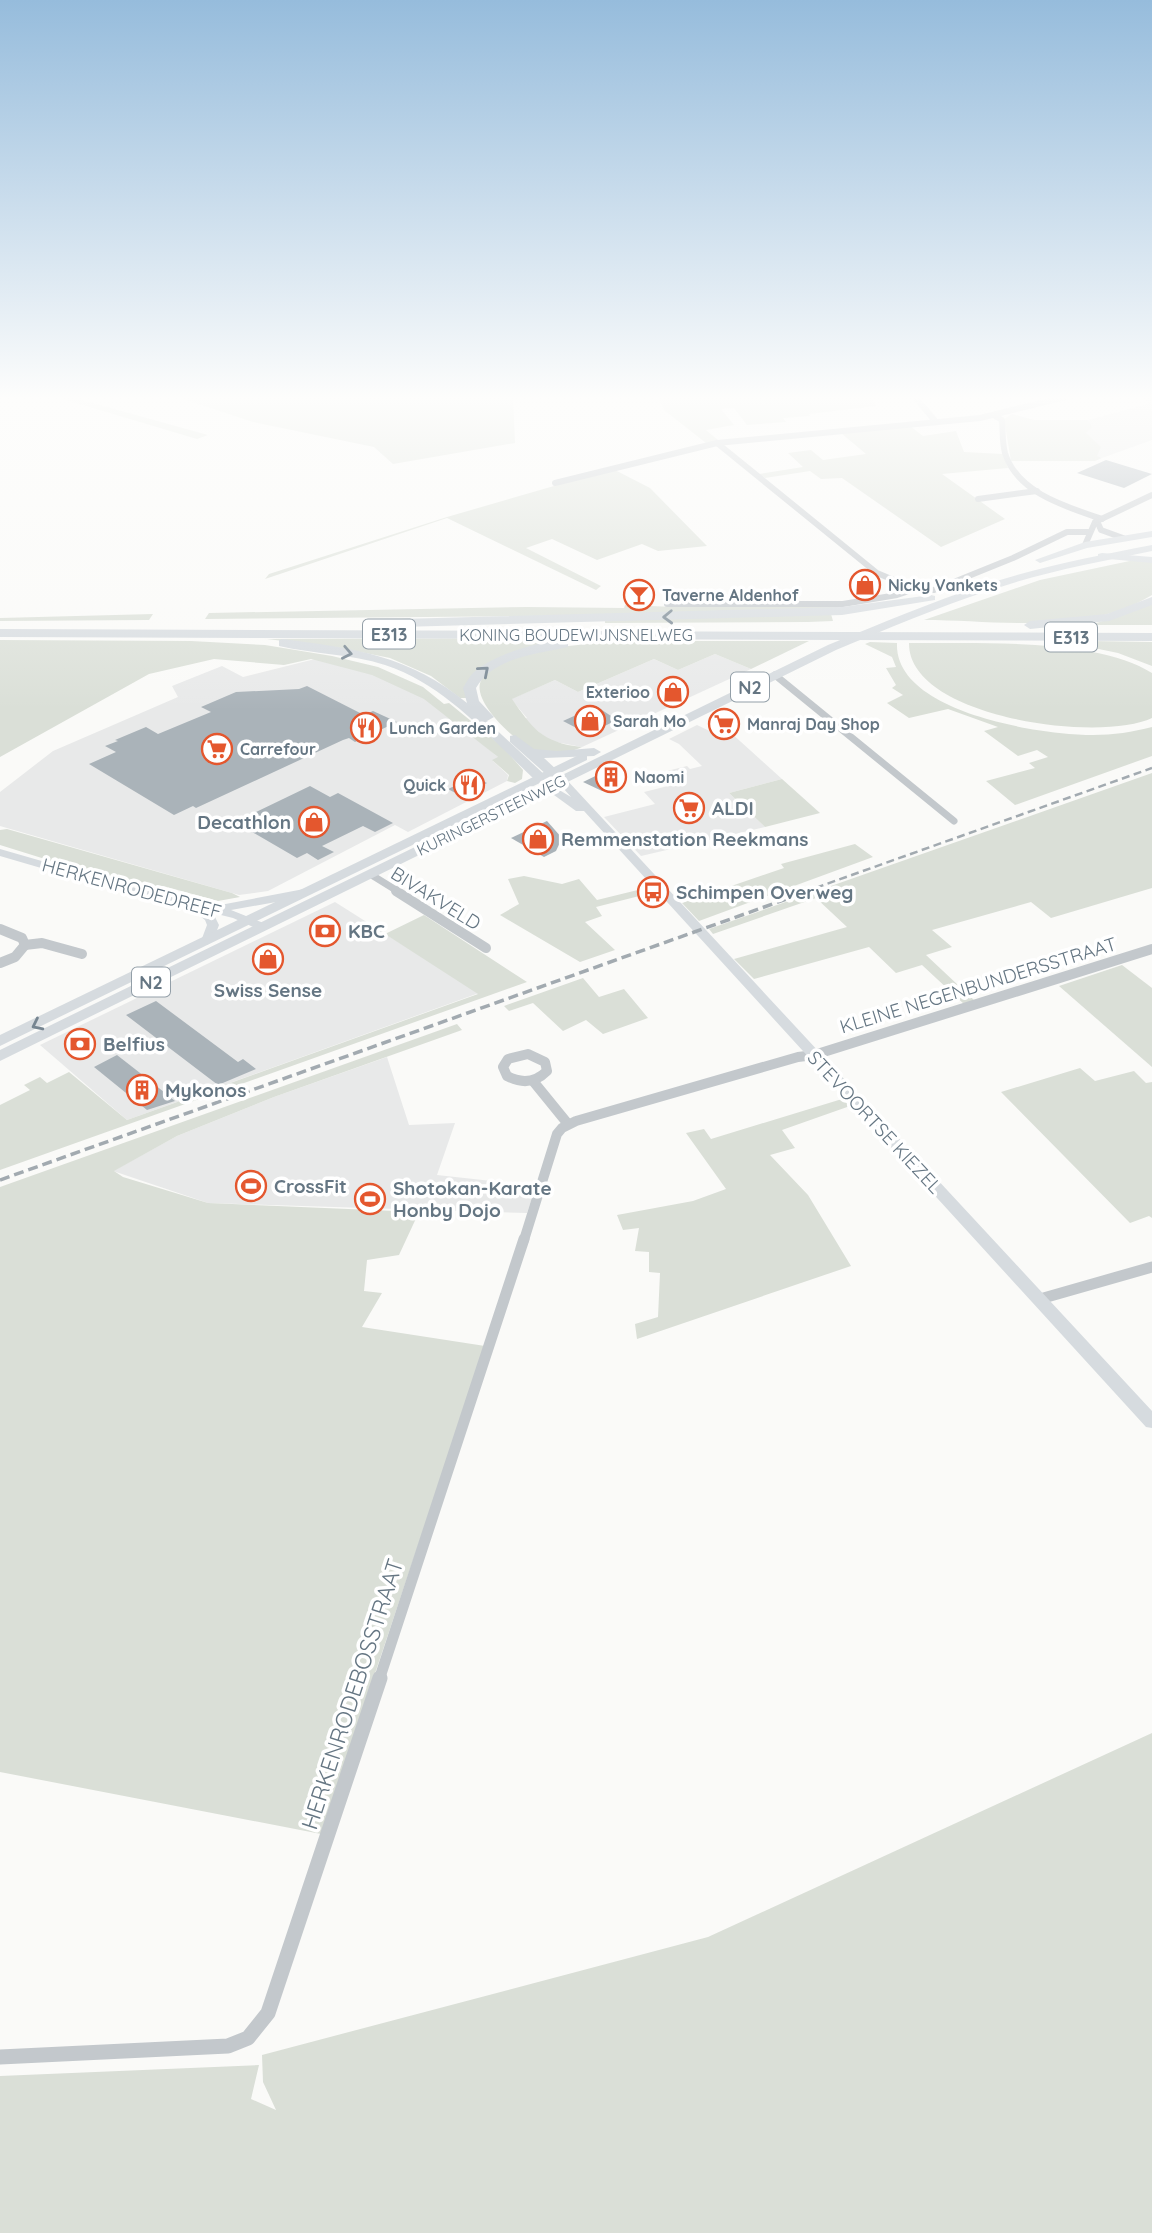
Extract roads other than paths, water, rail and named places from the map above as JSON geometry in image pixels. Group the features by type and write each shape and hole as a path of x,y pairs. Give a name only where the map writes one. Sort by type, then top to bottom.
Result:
{"highway":[{"path":"1102,556 1151,552"},
{"path":"322,627 336,624 842,611 931,598"},
{"path":"1010,629 1109,617 1152,601"},
{"name":"KONING BOUDEWIJNSNELWEG","path":"0,626 1152,629"},
{"name":"KONING BOUDEWIJNSNELWEG","path":"0,633 1152,637"},
{"path":"147,633 299,645 358,655 406,669 444,692 551,779"},
{"path":"551,779 533,753 481,712 471,694 472,685 489,665 523,651 559,644 618,640 630,635"},
{"path":"533,753 557,755 594,752"}],"main road":[{"name":"KURINGERSTEENWEG","path":"0,1056 256,924 370,874 551,779 594,752 894,611 1085,545 1152,534"},
{"path":"1123,538 1151,552"},
{"name":"KURINGERSTEENWEG","path":"0,1041 207,941 256,924 304,893 904,615 1042,570 1102,556"},
{"name":"STEVOORTSE KIEZEL","path":"551,779 598,822 1152,1422"},
{"name":"HERKENRODEDREEF","path":"0,852 256,924"},
{"path":"213,910 304,893"},
{"path":"192,905 212,922 213,928 207,941"}],"street":[{"path":"789,501 877,573 915,589"},
{"path":"1056,501 1100,520"},
{"path":"1085,545 1091,525 1139,501"},
{"path":"1100,520 1101,530 1123,538"},
{"path":"667,604 843,604 887,597 915,589 934,590 1067,532 1088,533"},
{"path":"775,675 954,821"},
{"name":"BIVAKVELD","path":"370,874 486,948"},
{"path":"0,929 22,938 25,945"},
{"path":"0,963 15,957 25,945 42,943 82,954"},
{"name":"KLEINE NEGENBUNDERSSTRAAT","path":"814,1055 1152,949"},
{"path":"533,1081 568,1124 798,1057 814,1055"},
{"name":"HERKENRODEBOSSTRAAT","path":"0,2057 228,2046 247,2038 268,2013 488,1354 557,1134 568,1124"},
{"path":"1040,1299 1152,1267"}],"railway":[{"path":"804,892 1152,768"},
{"path":"0,1180 809,891"}],"place":[{"name":"Nicky Vankets","path":"865,585"},
{"name":"Taverne Aldenhof","path":"639,595"},
{"name":"Exterioo","path":"673,692"},
{"name":"Sarah Mo","path":"590,721"},
{"name":"Manraj Day Shop","path":"724,724"},
{"name":"Lunch Garden","path":"366,728"},
{"name":"Carrefour","path":"217,749"},
{"name":"Naomi","path":"611,777"},
{"name":"Quick","path":"469,785"},
{"name":"ALDI","path":"689,808"},
{"name":"Decathlon","path":"314,822"},
{"name":"Remmenstation Reekmans","path":"538,839"},
{"name":"Schimpen Overweg","path":"653,892"},
{"name":"KBC","path":"325,931"},
{"name":"Swiss Sense","path":"268,959"},
{"name":"Belfius","path":"80,1044"},
{"name":"Mykonos","path":"142,1090"},
{"name":"CrossFit","path":"251,1186"},
{"name":"Shotokan-Karate Honby Dojo","path":"370,1199"}]}
